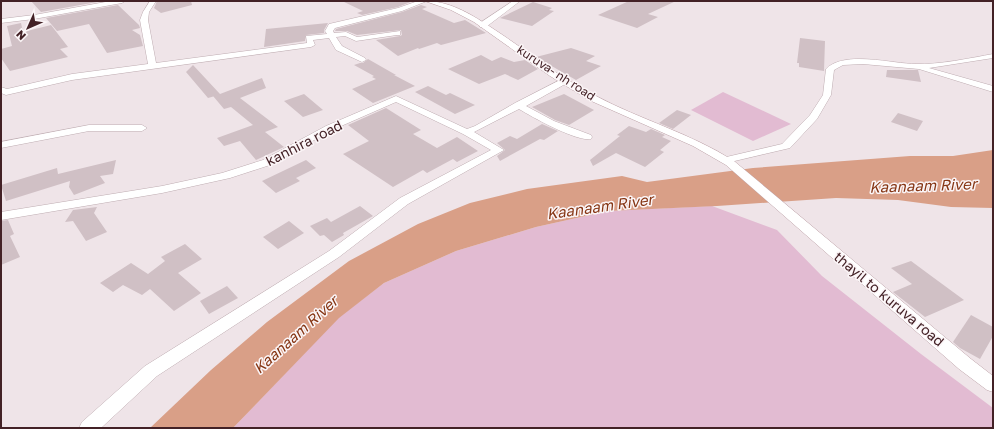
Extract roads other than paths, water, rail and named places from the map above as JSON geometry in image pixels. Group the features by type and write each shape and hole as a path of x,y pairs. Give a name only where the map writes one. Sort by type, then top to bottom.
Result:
{"street":[{"path":"1,21 34,17 122,1"},
{"path":"152,66 144,20 146,12 153,1"},
{"path":"362,60 339,48 329,30 332,26 400,10 424,1"},
{"name":"kuruva- nh road","path":"428,1 456,9 483,25 564,81 592,98 635,118 710,149 728,162 786,212"},
{"path":"483,25 517,1"},
{"path":"3,93 72,77 312,45 309,38 346,34 356,39 397,33"},
{"path":"917,67 974,60 993,56"},
{"path":"728,162 786,146 814,118 827,95 830,69 841,63 863,62 917,67 993,89"},
{"path":"466,132 478,128 564,81"},
{"name":"kanhira road","path":"1,216 54,206 126,197 231,174 278,158 330,128 396,99 466,132 499,150 404,201 334,254 151,371 88,428"},
{"path":"518,105 551,123 587,137"},
{"path":"1,145 89,128 142,128"},
{"name":"thayil to kuruva road","path":"786,212 965,364 993,385"}],"water":[{"name":"Kaanaam River","path":"993,150 993,208 951,207 898,200 836,198 717,206 608,211 536,227 456,251 384,283 339,318 233,428 150,428 211,370 267,322 349,261 418,224 470,203 527,189 622,176 647,182 753,168 910,156 953,156"}]}
